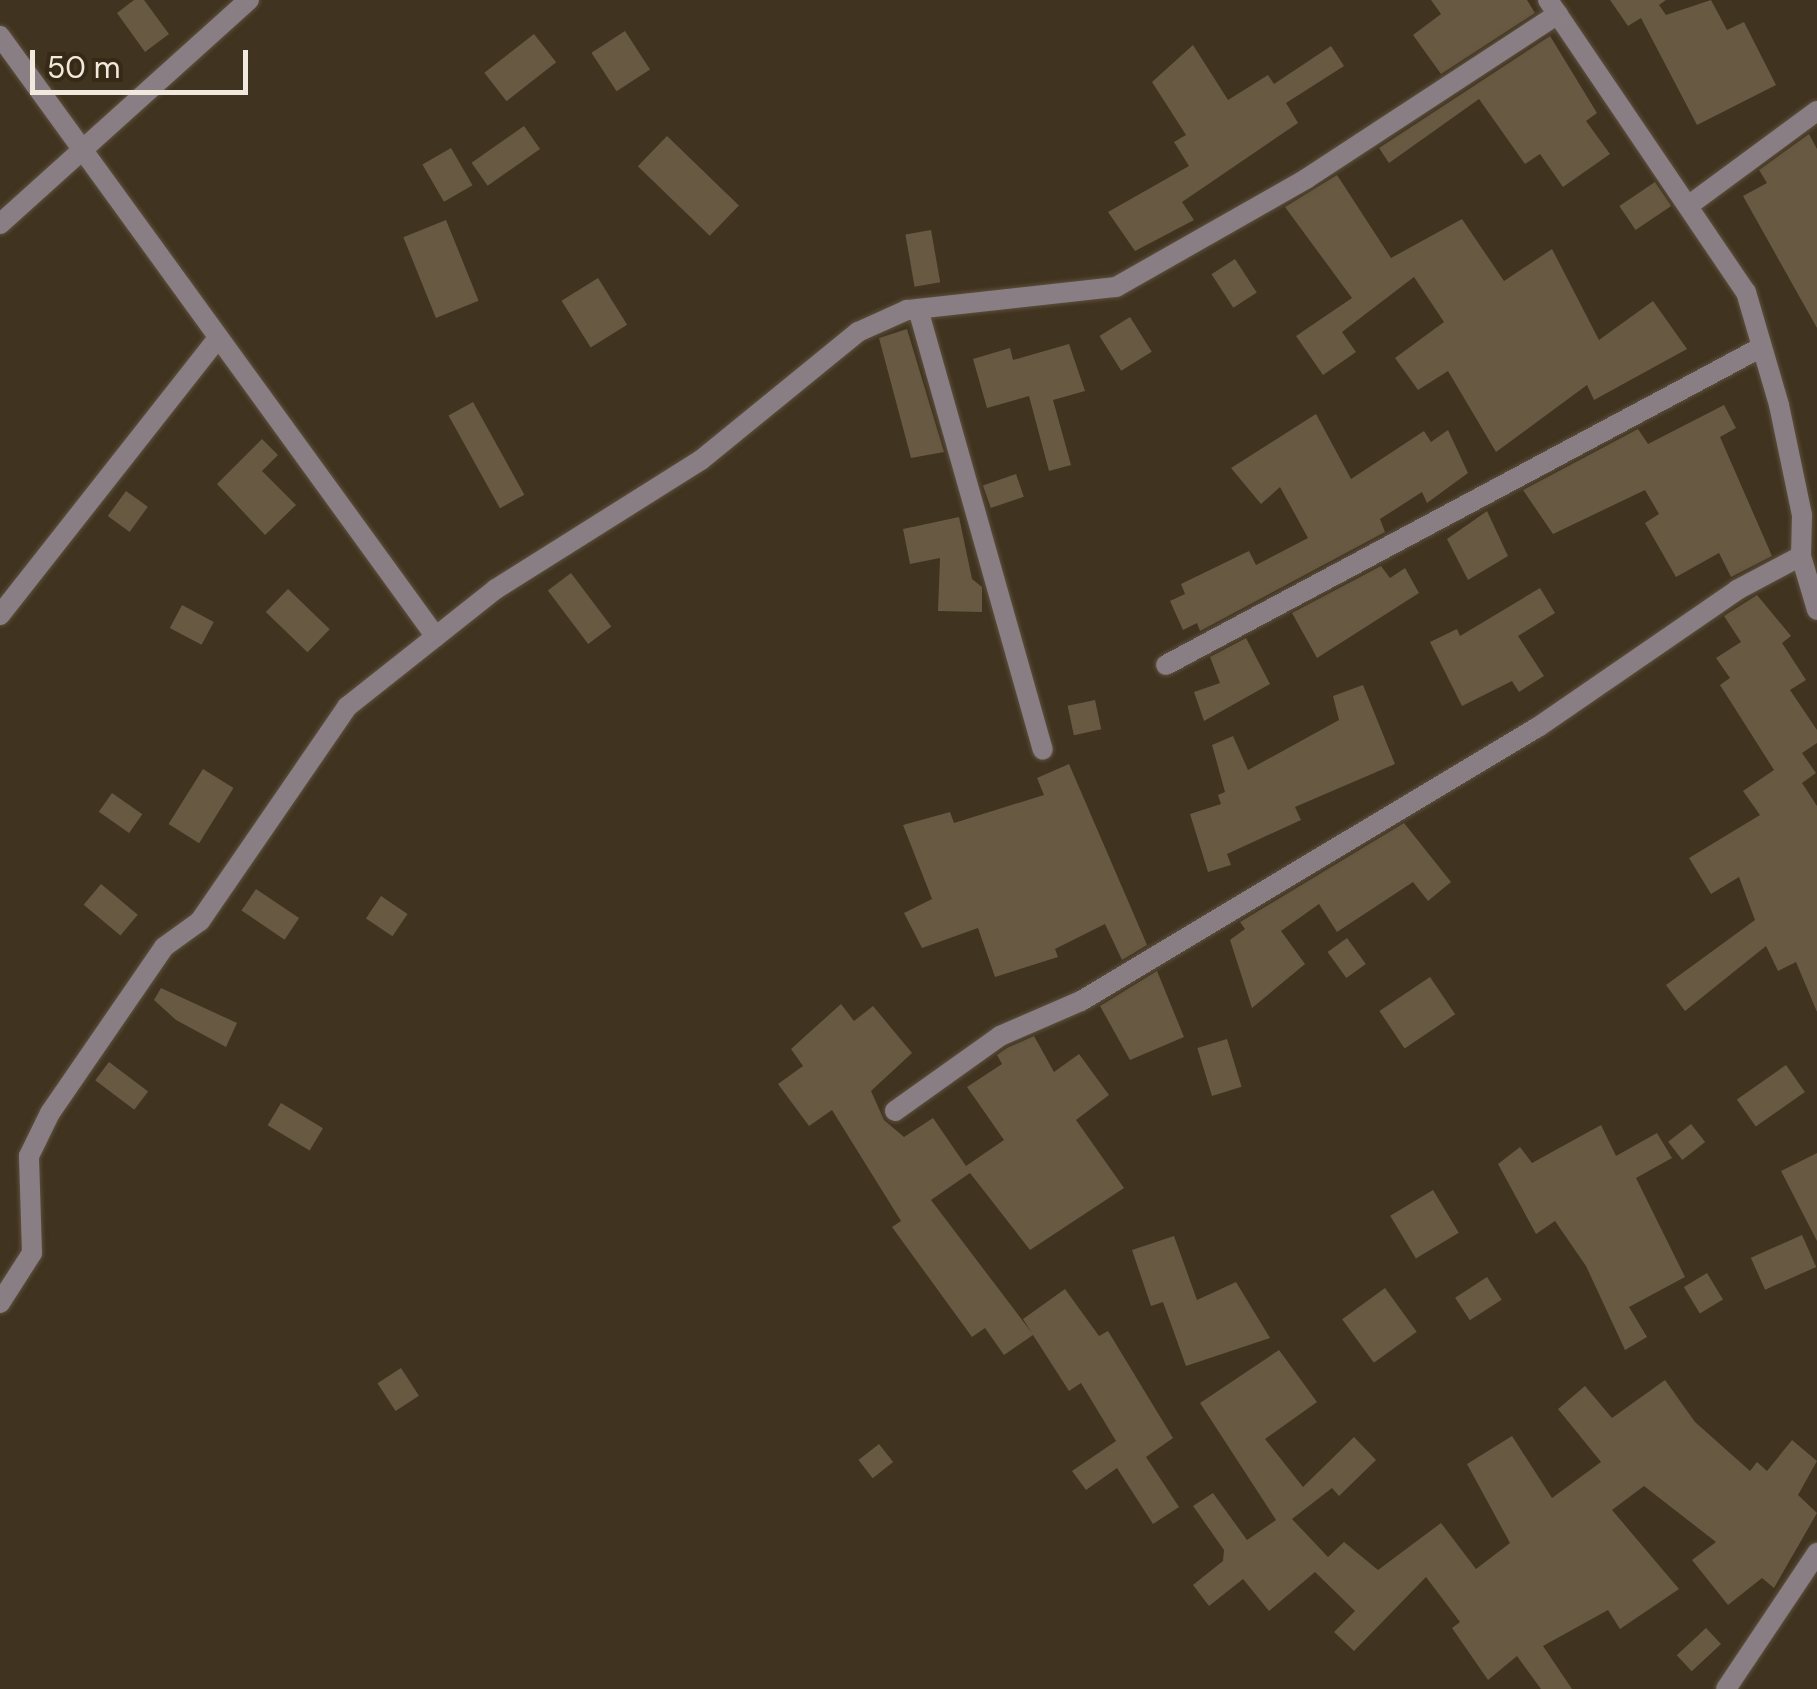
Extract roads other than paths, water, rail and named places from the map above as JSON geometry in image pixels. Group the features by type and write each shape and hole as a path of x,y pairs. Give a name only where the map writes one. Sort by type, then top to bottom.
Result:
{"street":[{"path":"0,224 249,0"},
{"path":"0,1303 32,1252 29,1156 50,1114 164,947 200,921 347,708 496,589 701,460 858,332 918,309 1116,287 1306,179 1553,7 1692,203 1746,292 1810,511 1801,556 1817,610"},
{"path":"0,36 436,637"},
{"path":"1692,203 1817,112"},
{"path":"918,309 1043,750"},
{"path":"0,616 216,338"},
{"path":"1166,665 1760,348"},
{"path":"896,1110 1000,1036 1081,1001 1538,727 1801,556"},
{"path":"1726,1689 1817,1553"}]}
